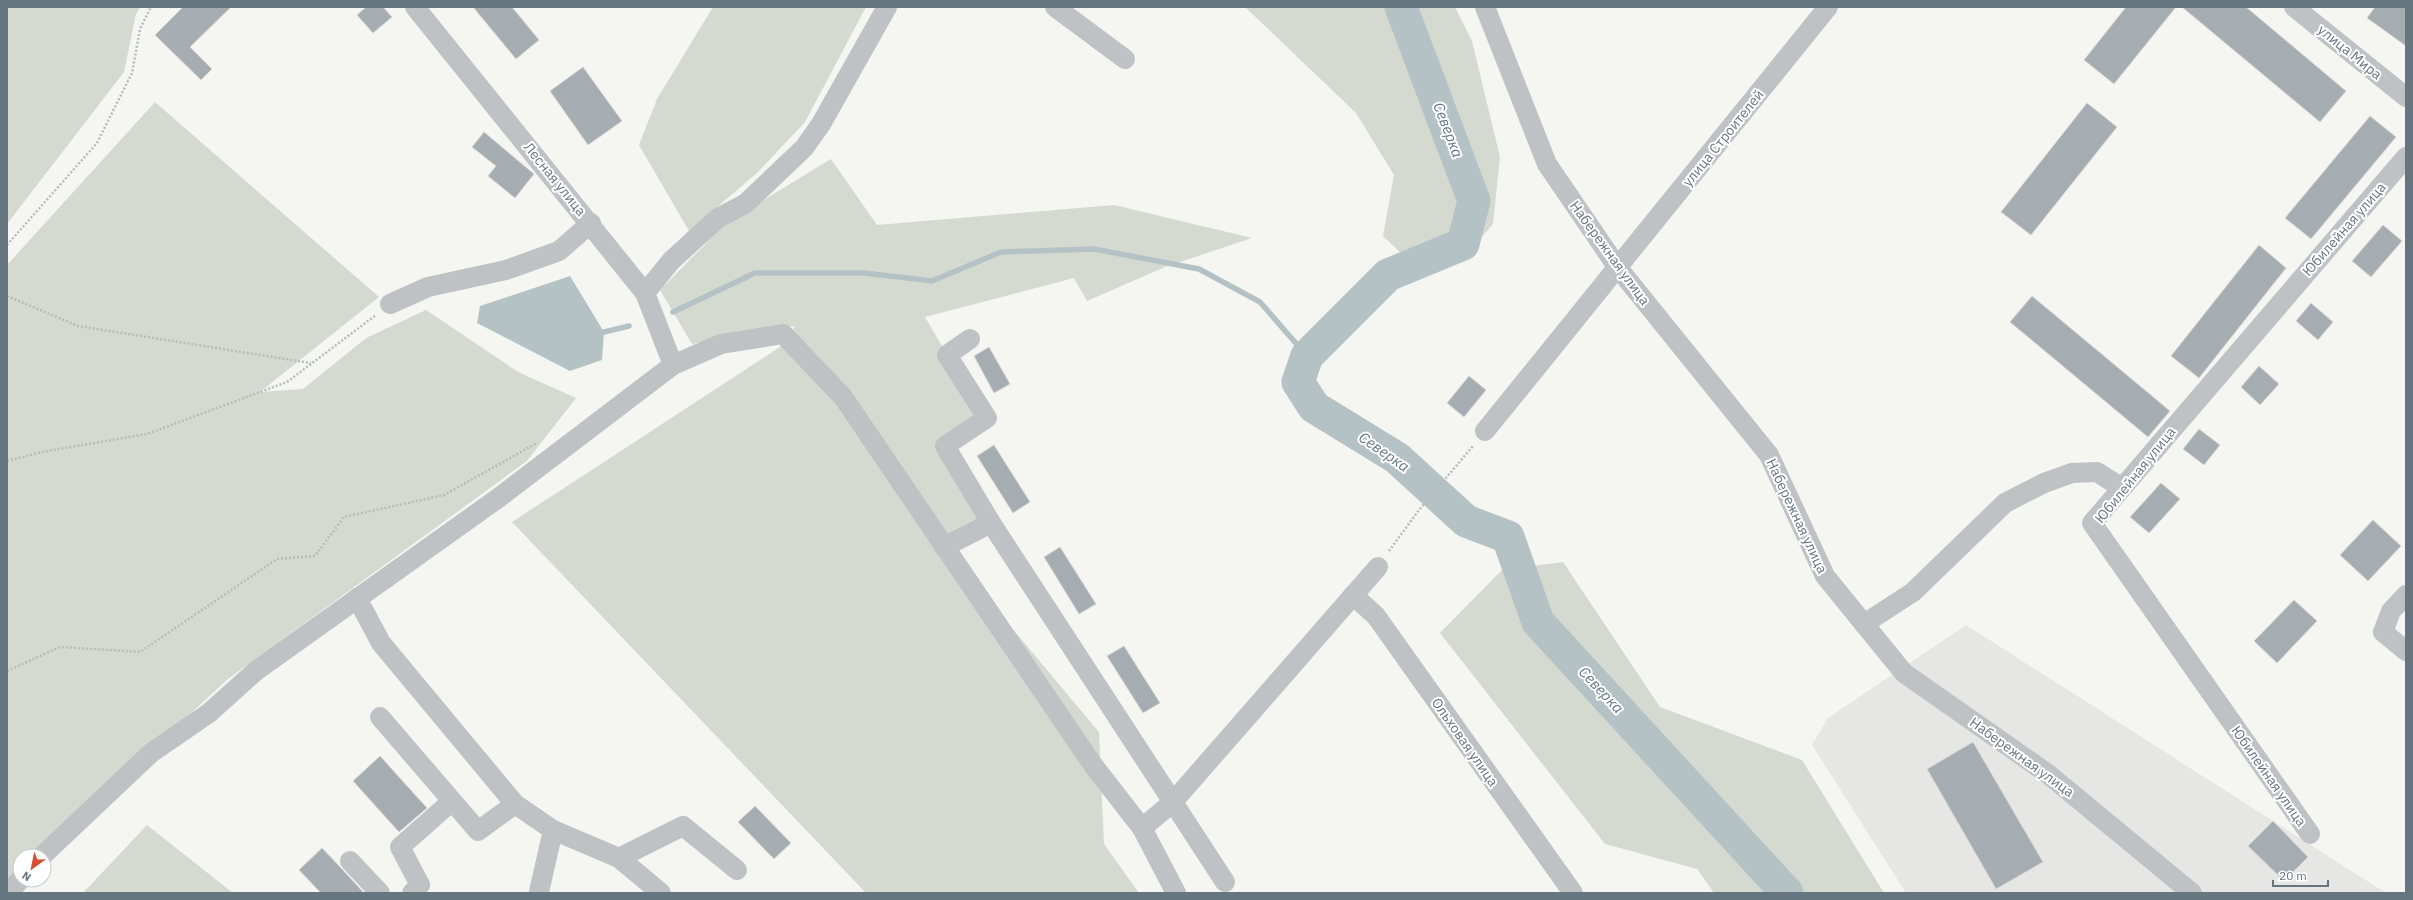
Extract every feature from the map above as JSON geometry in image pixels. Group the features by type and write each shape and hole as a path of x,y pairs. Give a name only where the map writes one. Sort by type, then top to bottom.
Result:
{"street":[{"name":"Лесная улица","path":"415,7 591,223 645,292 672,365"},
{"path":"645,292 671,261 718,218 745,204 804,148 821,124 887,7"},
{"path":"1055,7 1125,59"},
{"name":"Набережная улица","path":"1485,7 1547,164 1618,268 1769,455 1825,576 1904,673 2048,774 2192,893"},
{"name":"улица Строителей","path":"1485,431 1828,7"},
{"name":"улица Мира","path":"2294,7 2406,97"},
{"name":"Юбилейная улица","path":"2310,834 2092,523 2406,157"},
{"path":"390,304 428,287 506,270 559,251 591,223"},
{"path":"50,848 151,753 209,713 257,670 497,499 672,365 720,344 783,334 844,397 1093,766 1142,828 1176,893"},
{"path":"970,339 947,355 987,418 946,446 991,523 1172,803 1225,882"},
{"path":"1864,624 1913,592 2005,503 2044,484 2072,474 2097,472 2122,488"},
{"path":"944,547 991,523"},
{"path":"1142,828 1172,803 1378,567"},
{"name":"Ольховая улица","path":"1353,595 1376,616 1573,893"},
{"path":"2406,595 2391,611 2383,632 2406,651"},
{"path":"357,598 381,643 515,804 553,830 619,858 661,893"},
{"path":"380,717 451,802 478,831 515,804"},
{"path":"412,893 420,885 400,847 451,802"},
{"path":"619,858 683,826 737,870"},
{"path":"539,892 553,830"},
{"path":"350,861 380,893"}],"path":[{"path":"7,245 97,143 132,73 140,29 151,7"},
{"path":"7,296 78,326 312,363"},
{"path":"7,461 42,452 147,434 287,382 390,304"},
{"path":"1378,567 1419,510 1485,431"},
{"path":"7,671 60,648 140,652 277,559 315,556 344,517 444,495 541,440"}],"shaded area":[{"path":"7,7 140,7 136,14 124,72 7,224"},
{"path":"713,7 866,7 805,122 757,173 689,231 639,145 657,99"},
{"path":"1245,7 1455,7 1472,41 1500,157 1493,224 1463,259 1424,275 1383,236 1394,175 1356,113"},
{"path":"155,102 379,297 260,392 303,389 366,338 426,310 518,372 576,398 527,461 228,679 45,848 12,848 12,879 7,884 7,265"},
{"path":"831,159 877,225 1114,205 1252,238 1165,267 1087,301 1074,278 925,317 983,416 940,445 985,519 938,540 1099,732 1104,844 1139,893 866,893 512,522 780,347 795,326 692,344 660,290 726,223"},
{"path":"570,276 604,332 602,360 570,371 477,323 480,306"},
{"path":"1563,562 1660,707 1802,760 1884,893 1714,893 1697,869 1605,844 1440,633 1502,570"},
{"path":"1966,625 2386,893 1906,893 1812,745 1828,718"},
{"path":"147,825 233,893 83,893"}],"building":[{"path":"183,7 231,7 190,47 212,69 201,80 155,35"},
{"path":"366,7 383,7 392,17 373,33 357,15"},
{"path":"473,7 512,7 539,40 516,59"},
{"path":"2126,7 2176,7 2114,84 2084,60"},
{"path":"2182,7 2246,7 2346,91 2320,122"},
{"path":"2375,7 2406,7 2406,46 2367,18"},
{"path":"583,67 622,121 588,145 550,91"},
{"path":"2087,103 2117,127 2031,235 2001,212"},
{"path":"2370,116 2396,137 2311,239 2285,218"},
{"path":"484,132 534,174 515,198 488,176 496,166 472,147"},
{"path":"2383,225 2402,241 2371,277 2352,261"},
{"path":"2259,245 2286,268 2199,378 2171,356"},
{"path":"2032,296 2170,411 2148,437 2010,322"},
{"path":"2311,303 2333,322 2318,340 2296,321"},
{"path":"989,347 1010,384 994,393 974,356"},
{"path":"2259,366 2279,384 2260,405 2241,387"},
{"path":"1469,376 1486,390 1464,417 1447,403"},
{"path":"2199,429 2220,445 2204,465 2183,449"},
{"path":"994,445 1030,502 1013,513 977,456"},
{"path":"2161,483 2180,499 2149,533 2130,517"},
{"path":"2373,520 2401,546 2368,581 2340,555"},
{"path":"1060,547 1096,604 1079,614 1044,557"},
{"path":"2294,600 2317,621 2277,663 2254,641"},
{"path":"1124,646 1160,703 1143,713 1107,656"},
{"path":"1973,742 2043,862 1996,889 1927,769"},
{"path":"380,756 427,808 399,832 353,781"},
{"path":"755,806 791,843 774,859 738,822"},
{"path":"2273,821 2308,857 2284,881 2248,846"},
{"path":"322,848 364,893 321,893 299,870"}],"waterway":[{"name":"Северка","path":"1401,7 1474,201 1463,244 1388,275 1307,356 1298,382 1314,407 1397,458 1466,521 1508,537 1538,622 1787,893"},
{"path":"673,312 755,273 864,273 932,281 1001,252 1094,249 1199,269 1260,302 1307,356"},
{"path":"604,332 629,326"}]}
